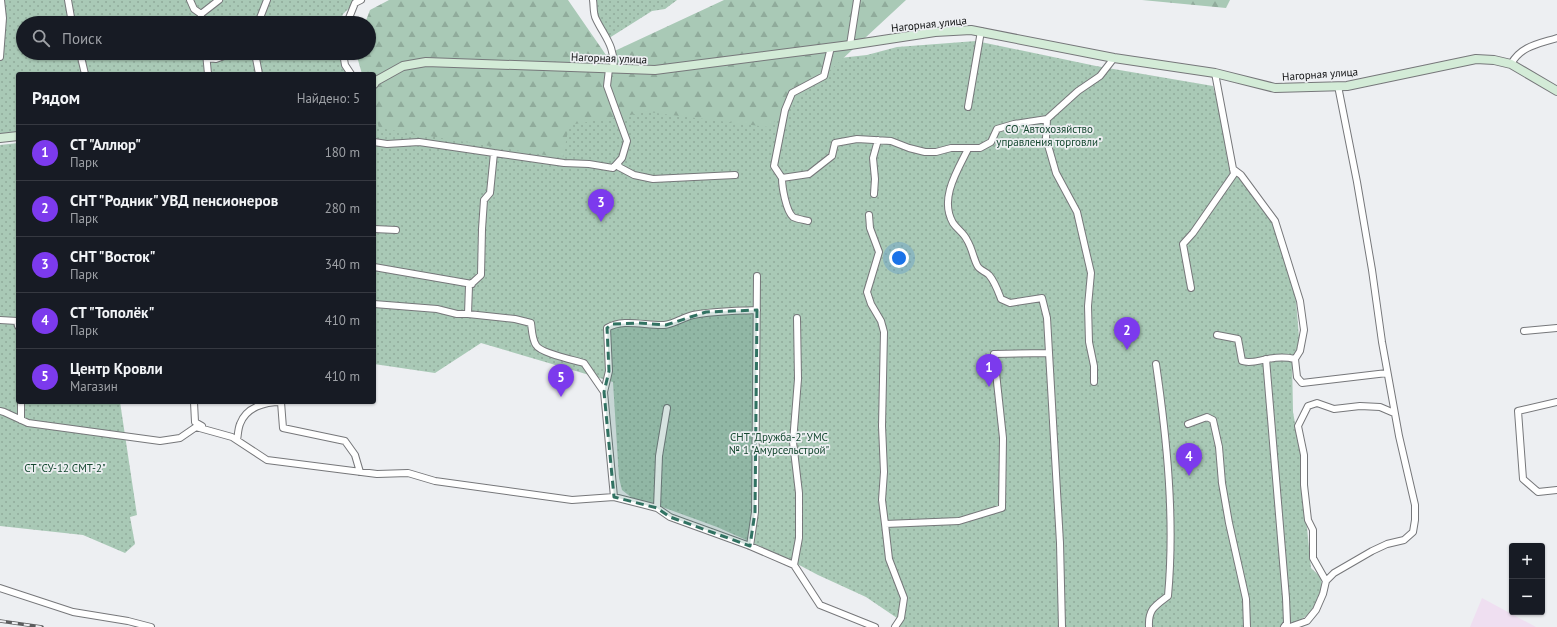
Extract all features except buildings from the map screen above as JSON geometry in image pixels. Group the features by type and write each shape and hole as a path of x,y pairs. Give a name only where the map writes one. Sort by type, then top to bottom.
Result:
{"street":[{"path":"0,57 4,18 2,0"},
{"path":"68,0 71,16"},
{"path":"190,0 194,9 201,14 219,0"},
{"path":"261,16 267,0"},
{"path":"350,16 355,3 361,0"},
{"path":"376,142 387,144 419,142 564,163 589,164 613,168 622,158 627,141 607,86 611,69 614,64 610,42 595,17 593,0"},
{"path":"850,45 857,0"},
{"name":"Нагорная улица","path":"376,81 403,66 426,62 655,70 830,48 935,32 971,30 1114,58 1215,73 1275,88 1347,86 1476,59 1494,60 1511,64 1557,91"},
{"path":"968,107 981,32"},
{"path":"1511,64 1516,55 1525,48 1557,38"},
{"path":"808,221 794,218 790,213 782,187 782,178 774,166 785,110 792,93 824,76 830,48"},
{"path":"782,178 810,174 832,156 835,144 858,139 891,141 925,152 936,152 951,148 980,148 991,142 997,129 1014,124 1047,118 1069,99 1100,76 1114,58"},
{"path":"82,60 85,72"},
{"path":"206,60 208,72"},
{"path":"256,60 259,72"},
{"path":"344,60 345,65 350,72"},
{"path":"1192,288 1183,244 1193,233 1234,174 1215,73"},
{"path":"1290,627 1307,621 1316,610 1323,594 1326,581 1334,573 1372,551 1387,544 1404,540 1413,532 1415,520 1415,504 1394,413 1370,255 1338,86"},
{"path":"1047,118 1046,138 1056,173 1077,212 1091,273 1088,306 1089,342 1094,366 1094,382"},
{"path":"0,138 16,136"},
{"path":"874,194 875,179 873,158 878,140"},
{"path":"968,149 957,169 949,192 947,206 954,224 967,238 977,266 989,275 998,289 1001,299 1010,303 1042,298 1047,318 1060,544 1062,627"},
{"path":"468,314 469,286 482,275 484,200 490,193 494,153"},
{"path":"618,163 619,167 634,175 653,179 735,174"},
{"path":"1233,169 1241,176 1275,221 1300,301 1304,330 1300,351 1295,359 1296,377 1302,383 1387,373"},
{"path":"869,215 870,228 878,252 867,292 871,304 881,321 884,332 882,426 884,472 882,500 889,559 898,586 904,598 901,618 895,627"},
{"path":"376,229 396,230"},
{"path":"376,267 472,284"},
{"path":"750,546 755,512 757,276"},
{"path":"376,304 437,309 456,314 515,318 531,323 533,340 536,347 544,351 584,363 604,392"},
{"path":"614,496 604,392 609,370 607,328 613,324 639,323 666,325 685,316 706,312 757,310"},
{"path":"794,565 799,538 799,493 793,442 798,379 797,318"},
{"path":"0,320 16,322"},
{"path":"1524,331 1557,328"},
{"path":"1217,335 1238,339 1242,361 1247,363 1285,357 1295,359"},
{"path":"885,524 960,520 1002,508 1003,438 994,354 1049,353"},
{"path":"1266,359 1286,598 1287,623 1284,627"},
{"path":"1149,627 1148,616 1154,606 1168,596 1171,567 1170,519 1163,415 1156,364"},
{"path":"1557,402 1518,411 1523,479 1538,492 1557,490"},
{"path":"1326,581 1313,558 1313,530 1308,520 1304,485 1304,455 1298,426 1308,406 1317,403 1334,409 1360,406 1380,407 1394,413"},
{"path":"21,404 21,420"},
{"path":"194,404 195,422 207,429"},
{"path":"237,440 240,424 246,414 257,406 264,404"},
{"path":"281,404 283,428 345,441 355,455 360,472"},
{"path":"657,508 659,456 667,408"},
{"path":"0,412 28,423 160,441 180,438 196,426 232,437 267,460 377,474 408,473 435,481 572,500 614,496 657,508 670,517 750,546 794,565 820,605 875,627"},
{"path":"1188,424 1207,418 1213,420 1219,447 1222,483 1229,523 1246,599 1247,627"},
{"path":"0,588 73,612 128,621 151,627"}],"highlighted area":[{"path":"757,310 755,512 750,546 670,517 657,508 614,497 604,392 609,371 607,328 613,324 639,323 666,325 706,312"}],"shaded area":[{"path":"1482,598 1509,612 1509,615 1514,615 1536,627 1470,627"}],"green space":[{"path":"0,0 358,0 342,16 16,16 16,60 341,60 346,72 16,72 16,132 0,135"},
{"path":"389,0 568,0 606,55 724,0 906,0 769,127 648,112 569,125 563,158 379,128 376,118 376,72 361,72 358,60 376,60 376,16 368,16 370,10"},
{"path":"591,0 677,0 665,9 652,11 606,40 592,19"},
{"path":"1142,0 1230,0 1226,8"},
{"path":"976,41 1096,66 1213,86 1220,113 1227,157 1238,176 1272,221 1296,300 1299,338 1296,353 1292,359 1293,412 1301,457 1311,568 1320,577 1322,583 1314,606 1301,620 1281,627 900,627 897,618 866,597 818,575 786,558 717,527 654,504 632,498 622,490 619,478 613,382 481,343 435,373 376,364 376,104 867,55 897,47"},
{"name":"СТ \"СУ-12 СМТ-2\"","path":"16,143 16,404 120,404 137,515 130,517 135,544 125,553 83,535 0,526 0,145"}],"railway":[{"path":"0,621 42,627"}],"place":[{"name":"СНТ \"Восток\"","path":"601,222"},
{"name":"СНТ \"Родник\" УВД пенсионеров","path":"1127,350"},
{"name":"СТ \"Аллюр\"","path":"989,387"},
{"name":"Центр Кровли","path":"561,397"},
{"name":"СТ \"Тополёк\"","path":"1189,476"}],"park label":[{"name":"СО \"Автохозяйство управления торговли\"","path":"1049,135"},
{"name":"СНТ \"Дружба-2\" УМС № 1 \"Амурсельстрой\"","path":"779,443"}]}
